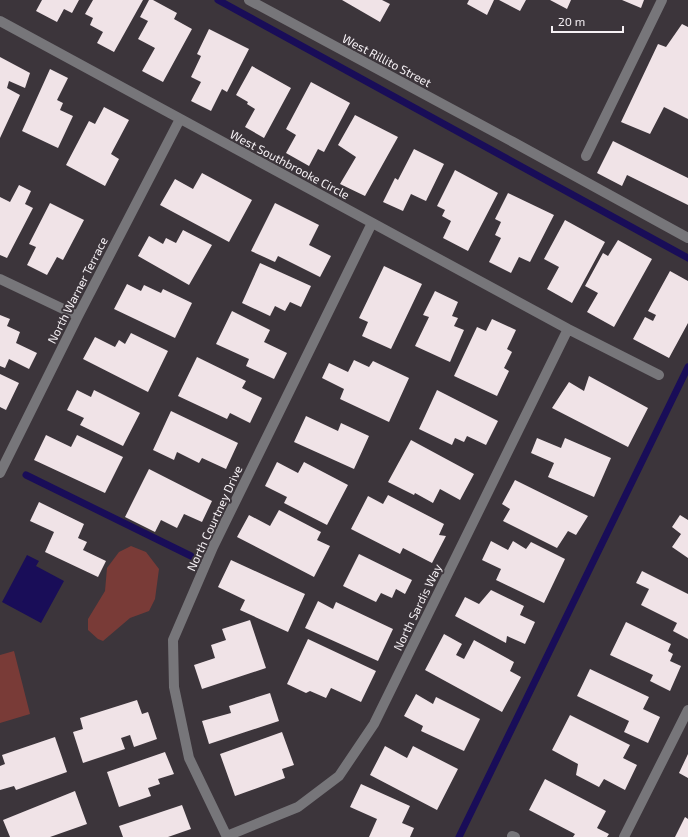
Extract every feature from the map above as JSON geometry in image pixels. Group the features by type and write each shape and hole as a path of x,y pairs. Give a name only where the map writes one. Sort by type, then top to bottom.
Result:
{"street":[{"name":"West Rillito Street","path":"249,0 688,238"},
{"path":"586,156 662,0"},
{"name":"West Southbrooke Circle","path":"0,21 568,329 659,375"},
{"name":"North Warner Terrace","path":"0,473 78,316 180,119"},
{"name":"North Courtney Drive","path":"227,837 189,758 174,687 173,640 213,546 372,223"},
{"path":"0,279 78,316"},
{"name":"North Sardis Way","path":"227,837 298,807 339,776 374,724 568,329"},
{"path":"624,837 688,710"}],"shaded area":[{"path":"131,546 146,552 159,569 155,599 149,611 130,618 103,641 98,639 88,630 88,619 105,591 107,568 119,552"},
{"path":"27,555 39,561 36,566 64,581 41,623 2,602"},
{"path":"14,651 30,714 0,723 0,655"}],"building":[{"path":"42,0 79,0 72,13 64,9 57,22 36,11"},
{"path":"93,0 143,0 114,52 97,43 103,32 90,25 93,18 85,14"},
{"path":"149,0 153,0 177,13 174,19 192,29 163,82 142,71 155,48 138,39 148,21 140,17"},
{"path":"342,0 382,0 390,4 380,22"},
{"path":"469,0 494,0 487,15 467,4"},
{"path":"499,0 526,0 520,11"},
{"path":"550,0 571,0 567,9"},
{"path":"622,0 644,0 641,8"},
{"path":"682,24 688,27 688,119 664,107 650,134 621,122 658,44 666,47"},
{"path":"209,29 249,49 227,92 222,89 211,111 191,101 201,82 191,77 201,56 197,54"},
{"path":"0,57 30,73 25,88 9,81 7,88 20,95 0,138"},
{"path":"252,66 291,88 264,138 245,127 255,109 247,104 248,102 236,95"},
{"path":"50,69 68,78 57,100 63,103 60,110 73,116 58,148 22,131"},
{"path":"311,82 350,103 324,152 318,149 309,166 286,153 296,135 286,129"},
{"path":"104,107 129,120 111,154 119,159 105,186 66,165 89,121 95,124"},
{"path":"355,115 398,137 365,196 340,184 356,157 338,145"},
{"path":"613,141 688,178 688,205 627,175 622,186 597,173"},
{"path":"414,149 444,164 426,201 411,194 403,211 383,202 395,178 398,180"},
{"path":"455,170 498,193 468,251 443,238 451,221 442,216 445,210 437,206"},
{"path":"202,173 252,200 229,242 160,205 175,179 193,189"},
{"path":"19,185 31,191 25,204 33,208 7,258 0,255 0,197 10,202"},
{"path":"508,193 554,215 530,262 519,257 511,273 489,262 501,238 495,235 501,222 495,219"},
{"path":"50,203 84,220 63,260 57,257 47,275 27,265 36,247 29,244"},
{"path":"275,203 319,225 309,245 331,256 320,277 278,256 275,262 251,251"},
{"path":"565,220 605,242 572,303 547,289 559,267 544,259"},
{"path":"183,230 212,245 189,285 138,256 149,236 163,244 166,238 176,243"},
{"path":"618,240 652,259 614,327 587,312 598,293 585,286 603,253 608,256"},
{"path":"260,263 311,286 301,307 290,302 285,311 275,306 270,316 242,303"},
{"path":"384,266 422,284 391,349 362,336 368,322 359,318"},
{"path":"670,271 688,281 688,323 669,358 633,339 645,317 653,321 656,315 648,311"},
{"path":"127,284 141,291 144,285 161,293 163,289 192,303 175,338 114,309"},
{"path":"435,291 458,302 452,316 458,318 454,326 464,330 450,362 415,346 429,317 423,315"},
{"path":"232,311 270,330 264,342 287,353 274,379 246,366 249,359 216,344"},
{"path":"0,315 10,319 7,326 20,332 16,343 37,353 29,369 9,359 5,368 0,366"},
{"path":"492,319 516,330 507,349 512,352 504,368 509,371 497,396 454,376 477,327 486,331"},
{"path":"131,333 168,351 148,392 83,359 95,337 115,347 119,340 125,344"},
{"path":"197,357 246,381 242,388 262,398 250,423 230,413 227,419 178,396"},
{"path":"354,360 369,367 373,361 409,378 389,422 340,399 344,389 322,378 329,363 348,372"},
{"path":"0,374 19,383 6,410 0,407"},
{"path":"589,376 648,408 628,447 552,408 569,382 584,391"},
{"path":"77,390 91,397 94,390 140,413 123,446 80,425 84,418 67,410"},
{"path":"437,390 498,421 486,445 467,436 464,442 455,438 452,445 419,429"},
{"path":"171,411 238,443 226,469 202,458 199,463 177,452 174,460 153,450"},
{"path":"306,416 338,431 341,423 369,436 354,469 294,442"},
{"path":"46,435 71,447 77,435 123,457 105,493 34,460"},
{"path":"537,438 561,448 565,438 611,458 594,497 548,477 554,463 531,453"},
{"path":"411,440 474,474 460,500 440,489 433,503 415,493 414,495 388,482"},
{"path":"277,462 298,473 304,462 348,485 327,525 284,503 287,497 265,486"},
{"path":"149,469 212,501 202,522 184,514 177,528 161,520 155,532 125,517"},
{"path":"515,480 588,516 576,535 568,531 557,548 503,521 510,509 502,504"},
{"path":"388,495 444,524 439,535 446,536 432,563 403,548 400,554 351,529 368,496 383,504"},
{"path":"39,502 84,524 78,538 87,542 83,550 106,561 98,577 45,552 54,532 30,521"},
{"path":"279,510 321,532 317,540 330,546 314,577 237,537 249,515 270,526"},
{"path":"680,515 688,520 688,558 672,547 681,534 672,527"},
{"path":"491,541 508,550 513,541 526,549 531,542 565,559 544,603 496,580 501,569 482,560"},
{"path":"359,554 412,580 405,594 396,589 392,598 381,593 376,602 343,586"},
{"path":"231,560 305,594 288,632 240,610 245,600 218,587"},
{"path":"642,571 688,594 688,639 673,631 677,623 641,605 649,589 636,583"},
{"path":"491,590 524,606 520,615 535,622 525,644 507,636 506,643 455,616 465,597 479,604"},
{"path":"318,601 333,609 336,602 393,629 378,661 305,628"},
{"path":"250,620 266,668 202,689 194,665 215,658 211,645 226,640 222,629"},
{"path":"626,622 671,644 668,651 673,654 670,661 681,666 670,691 650,681 653,675 610,655"},
{"path":"444,634 462,644 456,655 464,659 474,640 514,662 510,671 521,677 502,712 425,670"},
{"path":"308,639 376,671 361,702 331,688 326,698 310,691 306,693 287,684"},
{"path":"590,669 649,697 643,709 660,717 648,743 624,732 629,721 577,696"},
{"path":"270,693 279,721 209,744 202,721 231,713 229,706"},
{"path":"416,694 433,704 436,697 480,719 464,751 421,731 423,726 404,716"},
{"path":"137,700 142,714 148,712 157,739 134,747 130,735 121,738 125,749 83,763 73,732 83,729 80,718"},
{"path":"570,715 630,745 623,758 637,765 625,790 604,779 599,787 576,775 578,764 552,750"},
{"path":"282,732 294,765 282,769 285,778 235,796 220,754"},
{"path":"55,737 67,772 16,790 14,786 0,790 0,766 5,764 2,755"},
{"path":"385,746 407,758 413,746 458,769 437,810 370,775"},
{"path":"165,752 174,774 158,779 160,784 148,788 151,796 119,807 107,772"},
{"path":"688,754 688,778 679,773"},
{"path":"545,779 606,811 597,828 609,834 607,837 573,837 575,834 529,810"},
{"path":"361,784 410,806 402,823 414,828 410,837 369,837 377,819 350,807"},
{"path":"75,791 87,824 50,837 10,837 3,820"},
{"path":"182,805 191,829 168,837 123,837 119,826"},
{"path":"685,817 688,819 688,837 675,837"}],"waterway":[{"path":"218,0 688,258"},
{"path":"459,837 688,367"},
{"path":"26,475 191,556"}]}
